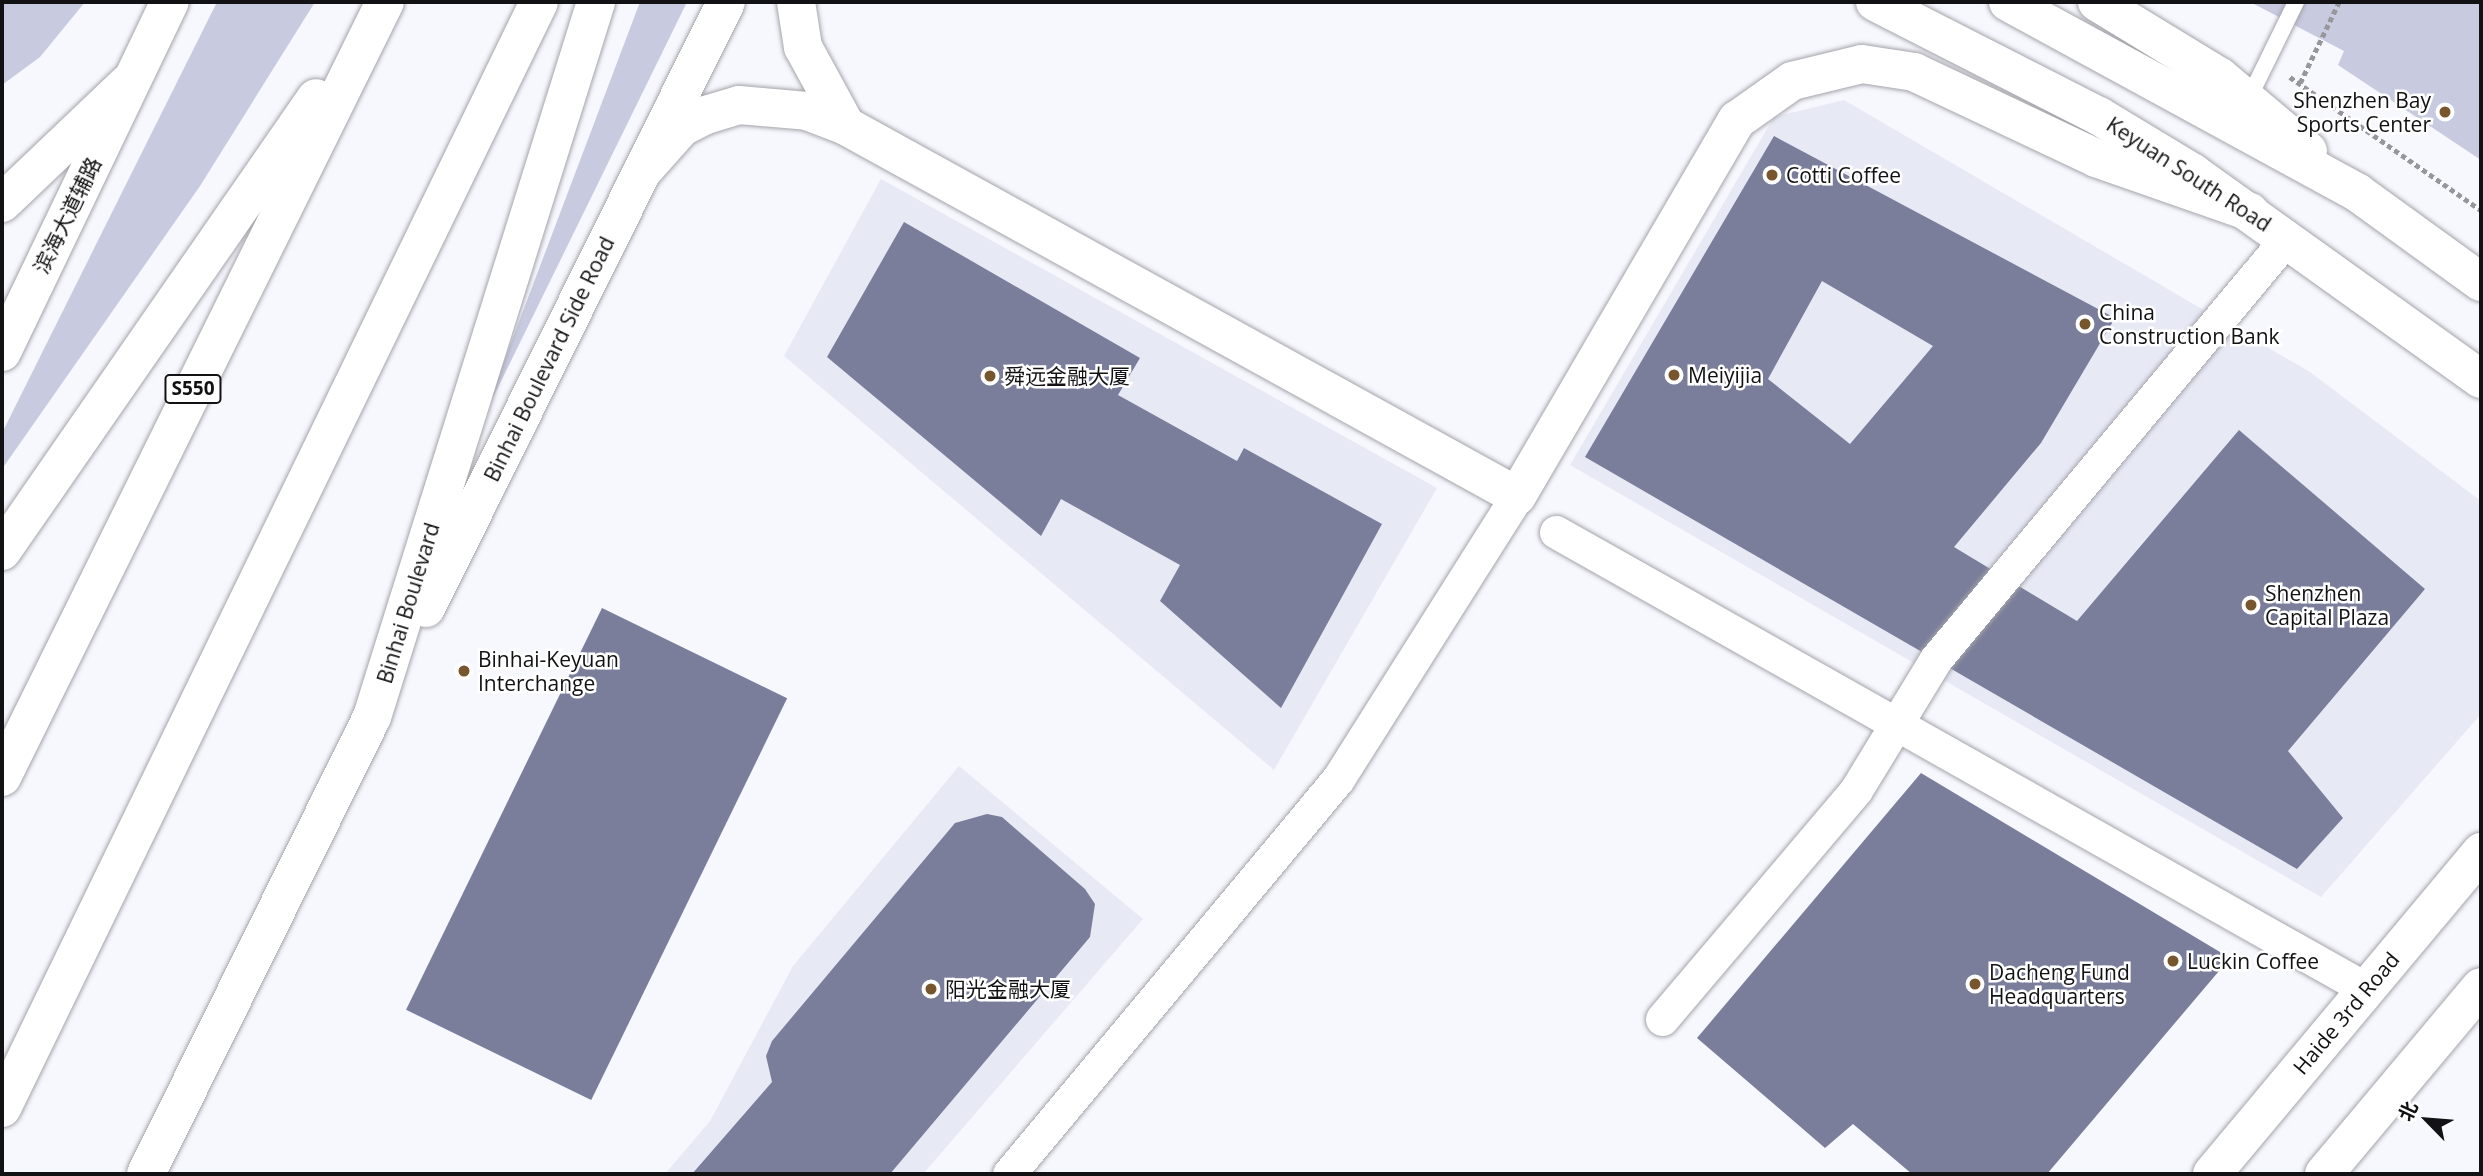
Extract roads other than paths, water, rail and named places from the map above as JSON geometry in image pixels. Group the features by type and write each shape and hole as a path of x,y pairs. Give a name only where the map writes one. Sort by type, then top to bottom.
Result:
{"main road":[{"path":"2,204 132,79 170,2"},
{"path":"2,551 384,2"},
{"name":"S550","path":"2,777 384,2"},
{"path":"2,1108 539,2"},
{"name":"Binhai Boulevard","path":"146,1174 372,717 596,2"},
{"name":"Binhai Boulevard Side Road","path":"372,717 726,2"},
{"path":"796,2 803,47 846,127"},
{"name":"Keyuan South Road","path":"1875,2 2099,116 2250,212 2481,379"},
{"path":"2008,2 2358,193"},
{"path":"2097,2 2248,100 2358,193 2481,282"},
{"path":"642,172 682,127 739,105 771,104 846,127 1517,496 1737,120 1792,81 1862,64 1914,72 2107,162 2250,212"},
{"name":"滨海大道辅路","path":"2,352 132,79"},
{"name":"Haide 3rd Road","path":"2211,1174 2481,852"},
{"path":"2324,1174 2481,987"},
{"path":"162,1174 190,1085"}],"street":[{"path":"1662,1019 1856,790 1936,659 2287,238"},
{"path":"1009,1174 1338,779 1517,496"},
{"path":"1556,532 2366,989"}],"lane":[{"path":"2248,100 2295,2"}],"place":[{"name":"Shenzhen Bay Sports Center","path":"2445,112"},
{"name":"Cotti Coffee","path":"1772,175"},
{"name":"China Construction Bank","path":"2085,324"},
{"name":"Meiyijia","path":"1674,375"},
{"name":"舜远金融大厦","path":"990,376"},
{"name":"Shenzhen Capital Plaza","path":"2251,605"},
{"name":"Binhai-Keyuan Interchange","path":"464,671"},
{"name":"Luckin Coffee","path":"2173,961"},
{"name":"Dacheng Fund Headquarters","path":"1975,984"},
{"name":"阳光金融大厦","path":"931,989"}]}
